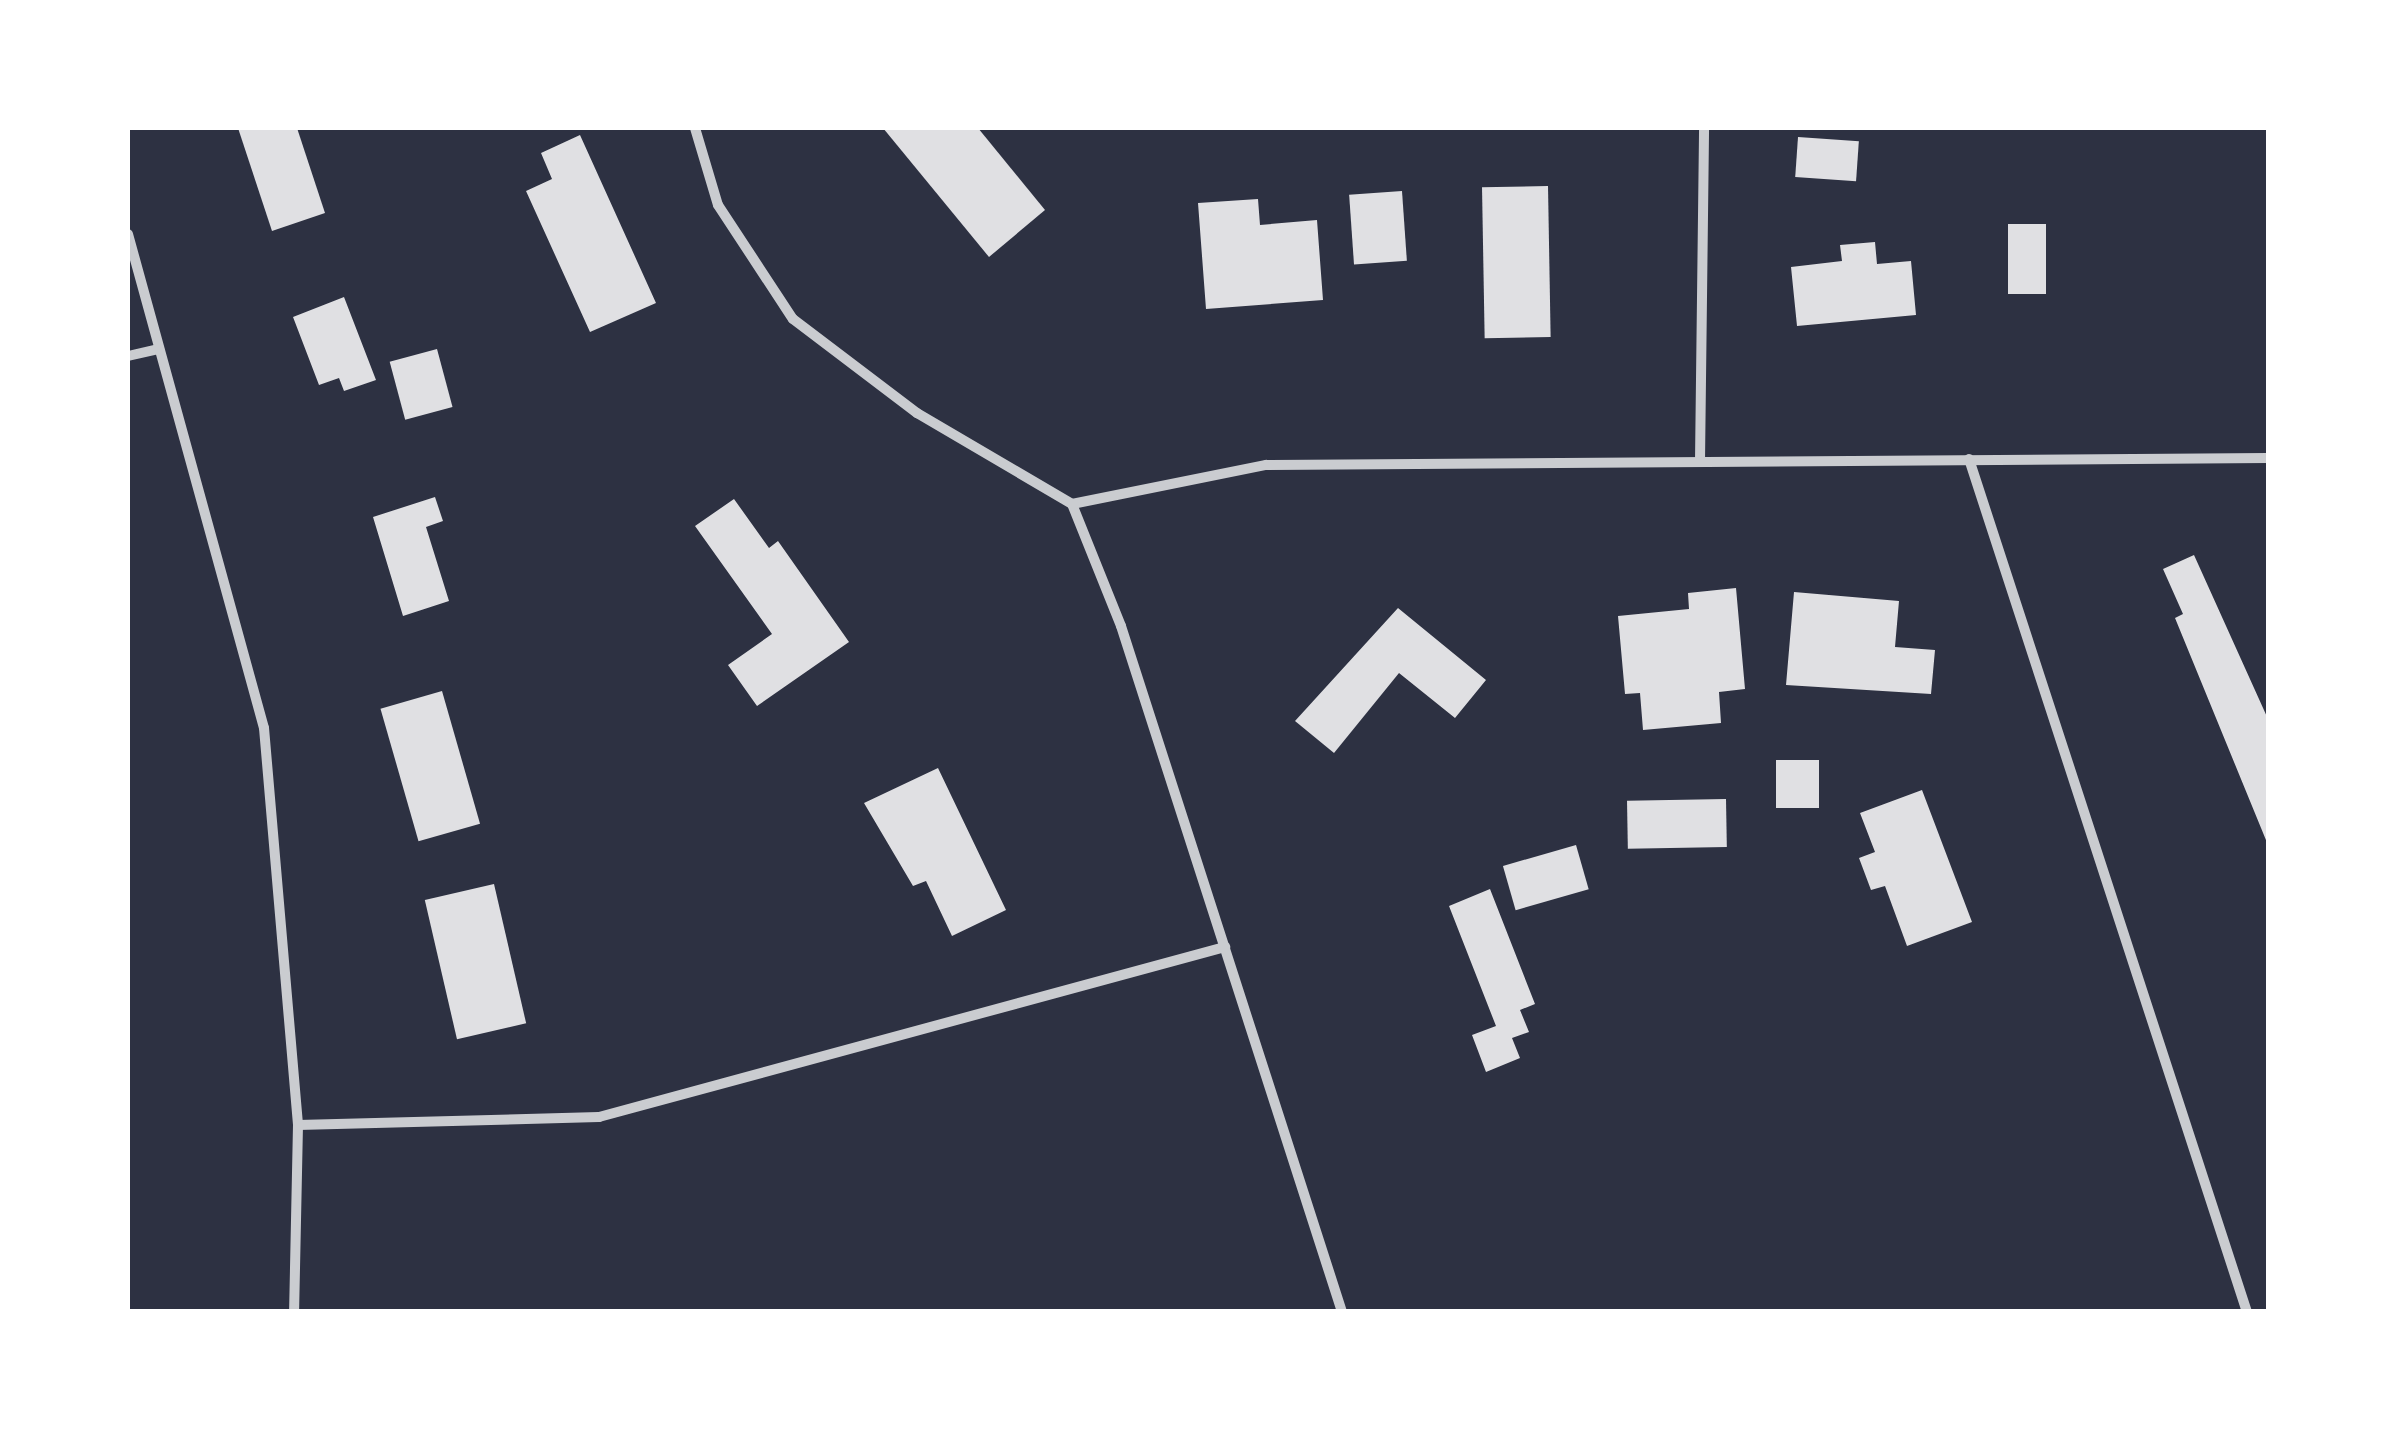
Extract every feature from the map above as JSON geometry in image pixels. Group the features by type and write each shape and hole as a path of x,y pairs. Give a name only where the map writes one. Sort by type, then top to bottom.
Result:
{"street":[{"path":"695,128 718,204 792,319 917,413 1072,504 1225,947 1342,1312"},
{"path":"1700,462 1704,128"},
{"path":"128,234 264,728 298,1125 294,1312"},
{"path":"128,356 159,349"},
{"path":"1072,504 1266,465 2268,458"},
{"path":"1969,459 2247,1312"},
{"path":"298,1125 599,1117 1225,947"}],"building":[{"path":"238,128 297,128 325,213 272,231"},
{"path":"883,128 978,128 1045,210 989,257"},
{"path":"580,135 656,303 590,332 526,191 552,179 541,153"},
{"path":"1798,137 1859,141 1856,181 1795,177"},
{"path":"1548,186 1551,337 1485,338 1482,187"},
{"path":"1402,191 1407,261 1354,265 1349,195"},
{"path":"1258,199 1260,225 1317,220 1323,300 1206,309 1198,203"},
{"path":"2008,224 2046,224 2046,294 2008,294"},
{"path":"1875,242 1877,264 1911,261 1916,315 1797,326 1791,267 1842,261 1840,245"},
{"path":"344,297 376,380 344,391 339,378 319,385 293,317"},
{"path":"437,349 453,407 405,420 390,362"},
{"path":"435,497 443,521 426,527 449,601 403,616 373,517"},
{"path":"734,499 769,548 778,541 849,642 757,706 728,665 772,634 695,526"},
{"path":"2194,555 2268,719 2268,845 2175,618 2183,614 2163,569"},
{"path":"1736,588 1745,689 1719,692 1721,723 1643,730 1640,693 1625,694 1618,616 1689,609 1688,593"},
{"path":"1794,592 1899,601 1895,647 1935,650 1931,694 1786,685"},
{"path":"1398,608 1486,680 1455,718 1399,673 1334,753 1295,721"},
{"path":"442,691 480,824 419,841 380,709"},
{"path":"1776,760 1819,760 1819,808 1776,808"},
{"path":"938,768 1006,910 952,936 926,881 913,886 864,803"},
{"path":"1922,790 1972,922 1907,946 1885,886 1871,890 1859,858 1875,852 1860,813"},
{"path":"1726,799 1727,847 1628,849 1627,801"},
{"path":"1576,845 1589,889 1516,910 1503,866"},
{"path":"494,884 526,1023 457,1039 425,900"},
{"path":"1490,889 1535,1004 1520,1010 1529,1032 1512,1038 1520,1058 1486,1072 1472,1035 1496,1026 1449,906"}]}
